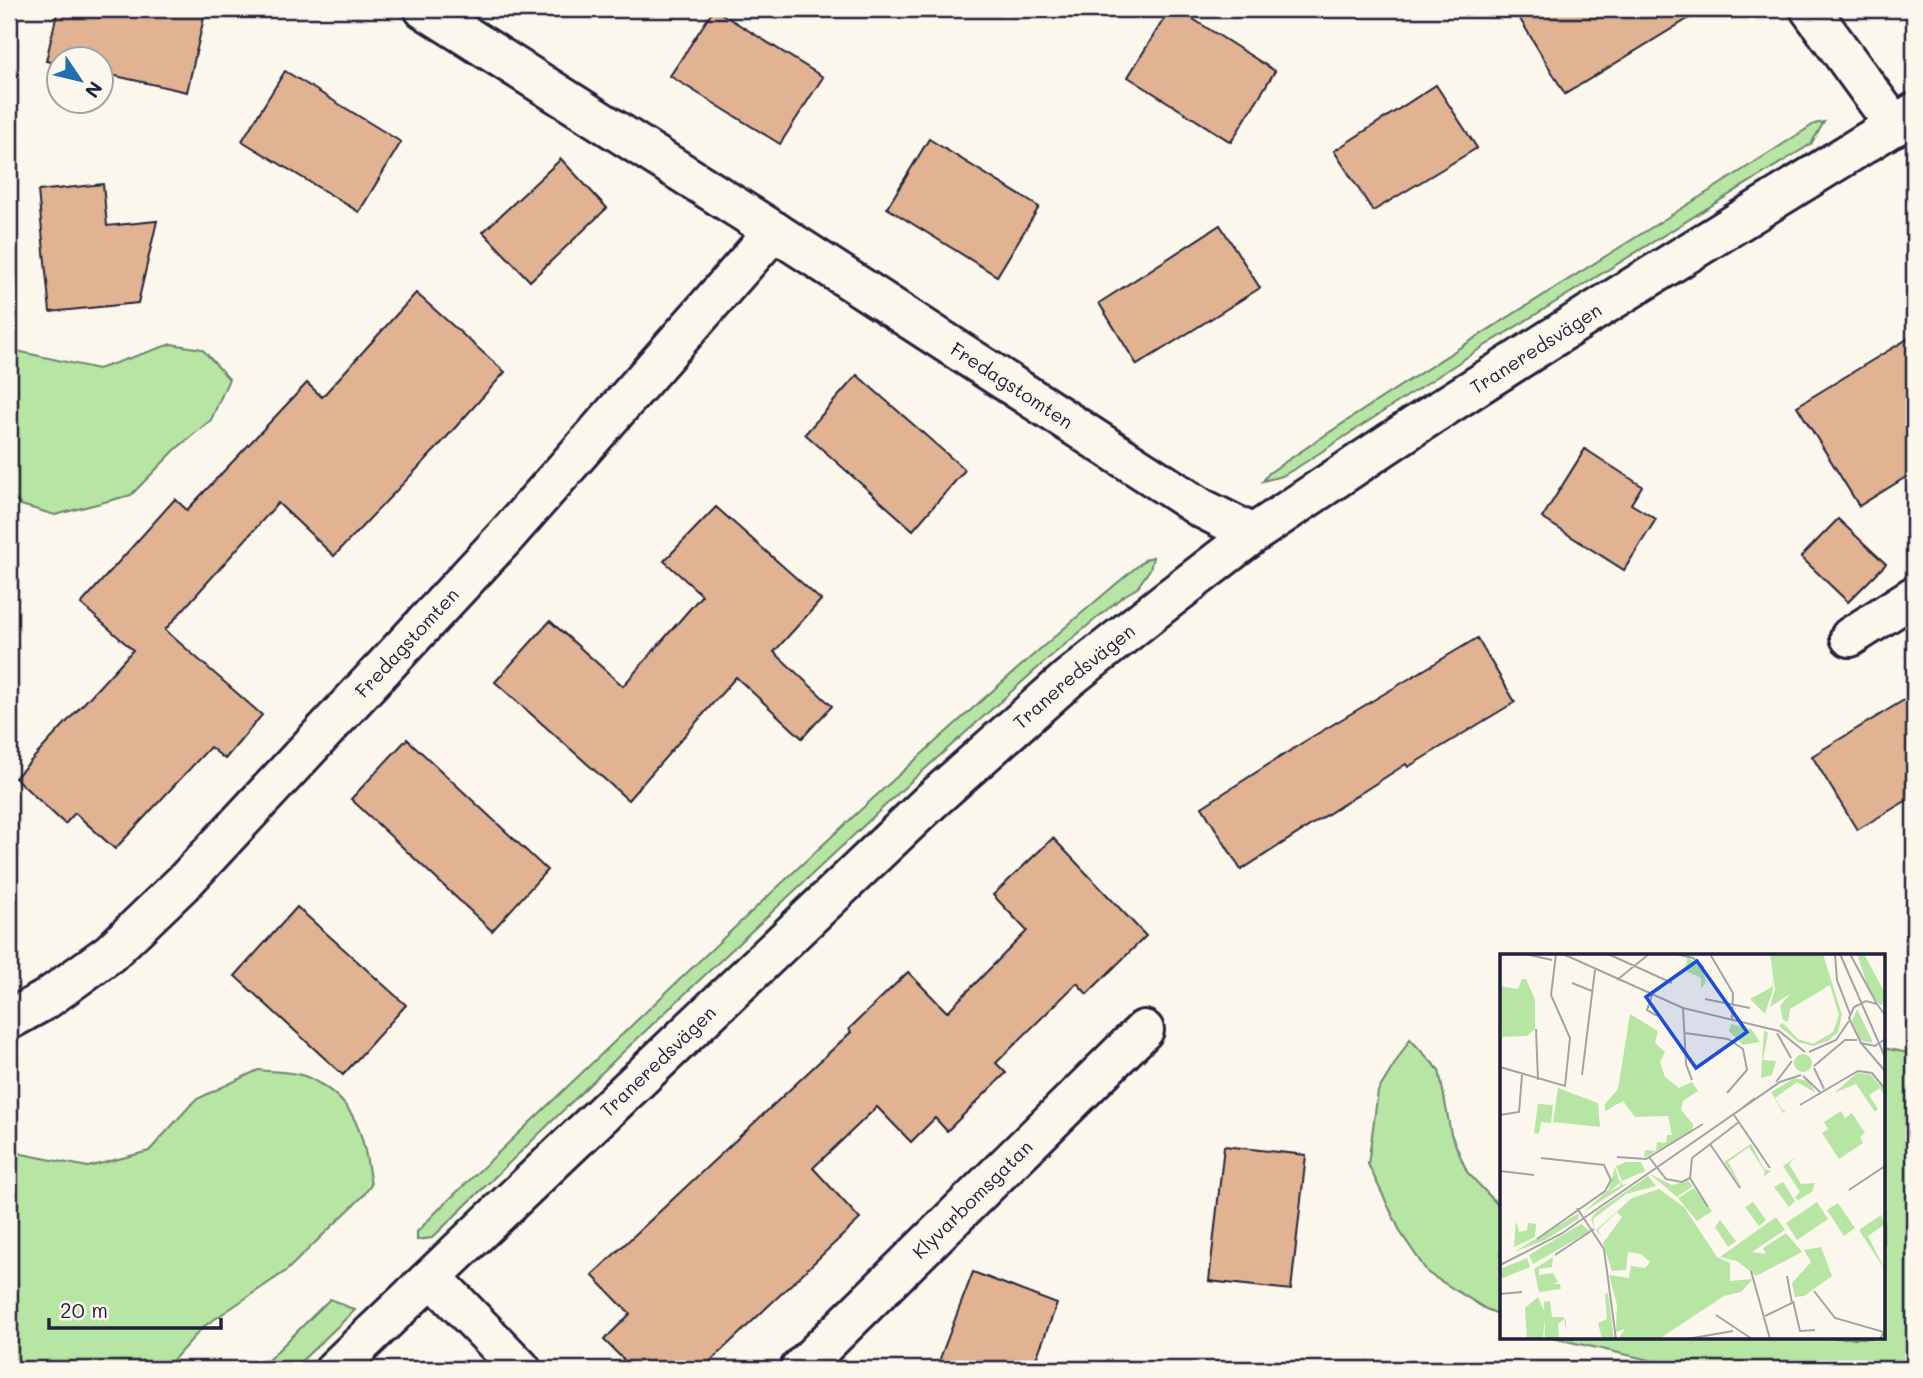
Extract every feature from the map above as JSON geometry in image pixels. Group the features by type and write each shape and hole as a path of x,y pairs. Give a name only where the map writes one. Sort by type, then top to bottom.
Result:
{"street":[{"name":"Fredagstomten","path":"424,9 774,231 1201,508 1254,534"},
{"path":"1810,9 1904,119"},
{"name":"Traneredsvägen","path":"335,1369 940,792 1068,679 1254,534 1395,439 1588,314 1904,119"},
{"name":"Fredagstomten","path":"9,1020 45,1000 110,953 186,880 507,535 774,231"},
{"path":"1850,637 1914,596"},
{"name":"Klyvarbomsgatan","path":"800,1369 1144,1030"},
{"path":"432,1277 521,1369"}],"green space":[{"path":"1824,122 1811,144 1475,352 1298,467 1282,476 1263,481 1269,473 1404,384 1814,124"},
{"path":"171,344 202,349 229,379 211,420 176,449 131,495 55,515 21,505 9,494 9,352 17,351 98,369"},
{"path":"1153,557 1150,569 1137,588 1122,597 1050,657 907,785 622,1053 432,1238 417,1240 417,1232 438,1210 787,878 1054,637 1146,559"},
{"path":"1410,1039 1439,1070 1451,1134 1467,1172 1500,1207 1500,1315 1486,1309 1428,1273 1401,1233 1368,1164 1378,1091"},
{"path":"1884,1048 1914,1054 1914,1363 1894,1369 1689,1369 1562,1340 1884,1340"},
{"path":"258,1070 307,1077 324,1086 348,1108 361,1135 368,1167 371,1185 363,1196 286,1271 203,1327 165,1369 9,1369 9,1145 22,1154 88,1167 149,1151 195,1100"},
{"path":"330,1299 355,1310 293,1369 259,1369"}],"building":[{"path":"58,9 206,9 187,92 116,76 116,46 49,46"},
{"path":"714,9 823,77 780,144 670,76"},
{"path":"1170,9 1177,9 1275,71 1231,142 1128,77"},
{"path":"1514,9 1704,9 1565,94"},
{"path":"285,71 401,142 359,212 242,141"},
{"path":"1436,85 1477,148 1373,211 1334,151"},
{"path":"929,139 1039,207 997,276 887,208"},
{"path":"561,159 607,208 530,281 483,232"},
{"path":"103,184 107,226 157,221 138,303 50,312 38,191"},
{"path":"1220,225 1260,288 1137,365 1099,303"},
{"path":"416,293 505,372 334,556 278,503 165,630 262,715 225,759 210,747 115,849 75,813 65,824 15,778 133,650 81,604 175,499 187,510 307,383 322,397"},
{"path":"1914,335 1914,472 1859,506 1797,406"},
{"path":"857,375 965,470 913,530 805,434"},
{"path":"1585,449 1642,486 1631,504 1656,519 1624,570 1542,518"},
{"path":"716,507 821,600 774,652 832,706 802,738 736,677 628,800 495,682 550,621 623,686 702,595 664,561"},
{"path":"1838,519 1886,564 1848,602 1801,557"},
{"path":"1477,638 1515,702 1408,767 1406,764 1241,870 1202,807 1302,743"},
{"path":"1914,694 1914,796 1857,830 1812,756"},
{"path":"407,739 547,870 492,931 351,799"},
{"path":"1053,838 1146,936 1087,994 1077,983 996,1063 1006,1073 947,1131 935,1118 911,1142 877,1107 813,1168 860,1219 702,1369 633,1369 604,1340 630,1314 592,1275 851,1032 849,1029 908,972 947,1012 1027,931 993,895"},
{"path":"297,907 406,1005 343,1075 235,976"},
{"path":"1224,1146 1306,1155 1291,1290 1209,1281"},
{"path":"973,1272 1057,1304 1032,1369 936,1369"}]}
